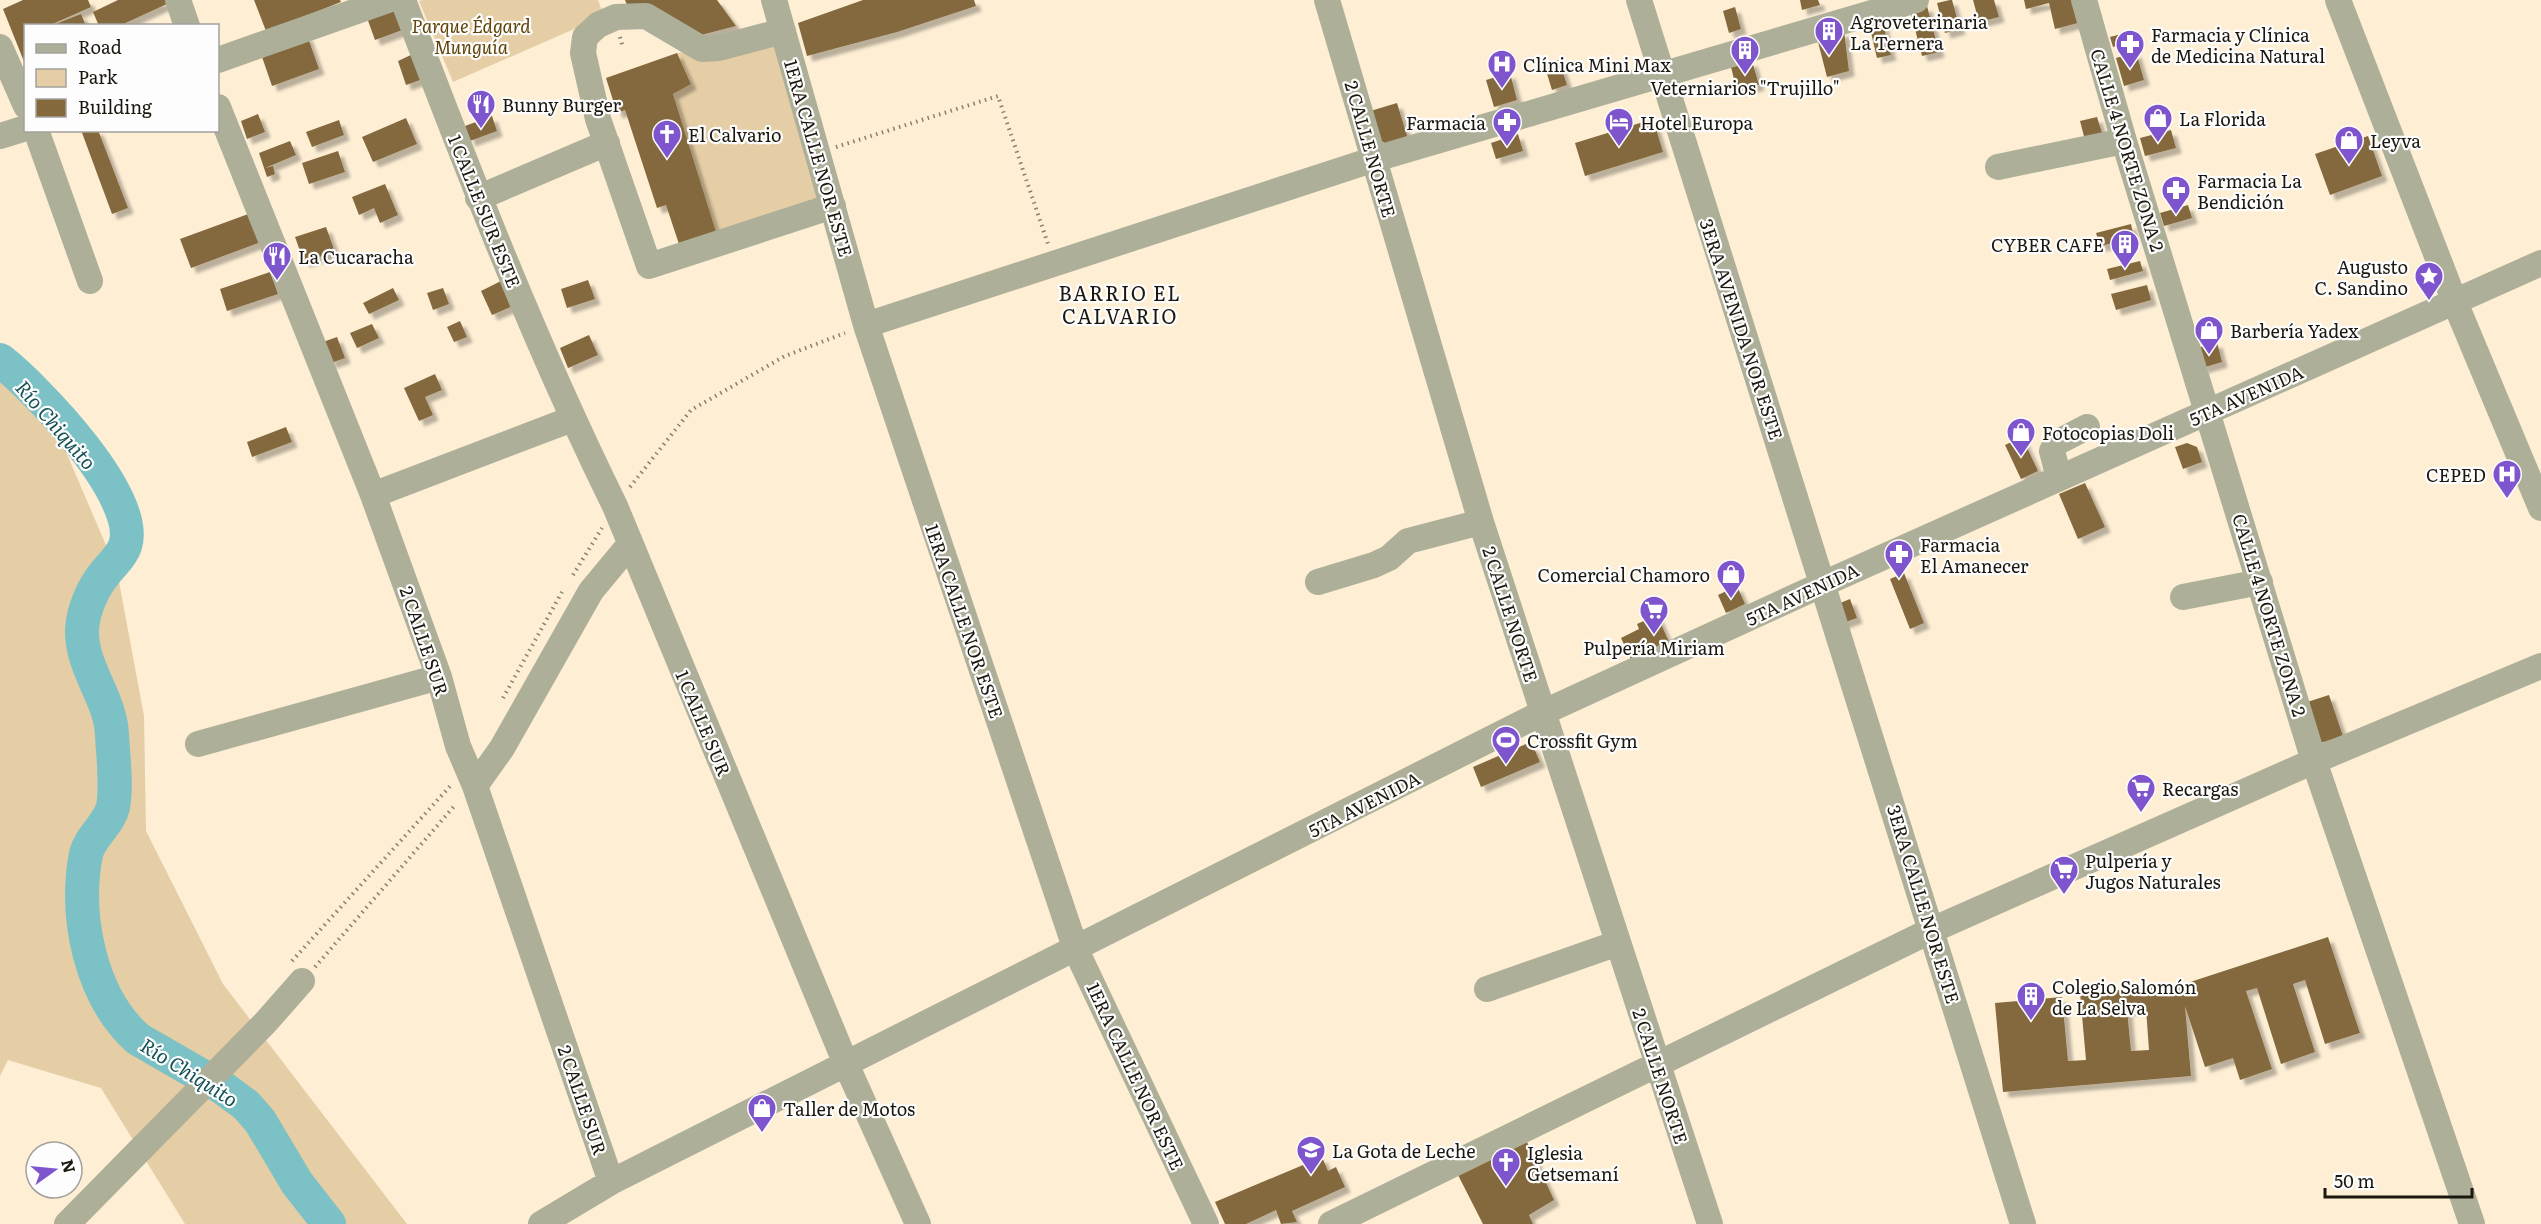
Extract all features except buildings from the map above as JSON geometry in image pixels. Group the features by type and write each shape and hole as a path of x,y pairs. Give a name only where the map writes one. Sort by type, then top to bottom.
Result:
{"street":[{"path":"178,0 186,24"},
{"path":"219,60 388,0"},
{"name":"1 CALLE SUR ESTE","path":"403,0 478,198 572,419"},
{"name":"1ERA CALLE NOR ESTE","path":"774,0 866,325 1076,950 1206,1224"},
{"name":"2 CALLE NORTE","path":"1327,0 1481,522 1710,1224"},
{"name":"3ERA AVENIDA NOR ESTE","path":"1639,0 1823,584"},
{"path":"866,325 1375,159 1916,0"},
{"name":"CALLE 4 NORTE ZONA 2","path":"2084,0 2124,141 2314,761 2472,1224"},
{"path":"2338,0 2454,300 2541,508"},
{"path":"783,31 719,48 702,49 646,16 613,8 585,37 584,53 598,119 649,266 833,206"},
{"path":"0,47 24,101"},
{"name":"2 CALLE SUR","path":"219,110 373,495 439,677 458,746 475,786 611,1182"},
{"path":"0,136 24,129"},
{"path":"37,132 90,280"},
{"path":"1998,167 2124,141"},
{"path":"478,198 607,143"},
{"name":"5TA AVENIDA","path":"541,1224 611,1182 1076,950 1542,713 1823,584 2541,263"},
{"path":"373,495 572,419"},
{"name":"1 CALLE SUR","path":"572,419 615,506 846,1064 918,1224"},
{"path":"2059,478 2052,451 2056,443 2087,427"},
{"path":"1318,582 1374,565 1389,558 1408,541 1481,522"},
{"path":"475,786 507,739 591,591 630,544"},
{"path":"2183,597 2260,582"},
{"name":"3ERA CALLE NOR ESTE","path":"1823,584 2023,1224"},
{"path":"1331,1224 1932,930 2314,761 2541,666"},
{"path":"198,744 439,677"},
{"path":"1487,989 1618,943"},
{"path":"67,1224 265,1023 302,981"}],"path":[{"path":"818,153 998,96 1054,264"},
{"path":"626,492 691,410 785,356 866,325"},
{"path":"302,981 456,804"}],"green space":[{"name":"Parque Édgard Munguía","path":"598,0 604,16 453,82 419,1"},
{"path":"777,42 822,203 717,235 673,94 691,83 677,53"},
{"path":"0,351 31,370 117,571 144,716 146,831 223,984 407,1224 185,1224 101,1088 8,1060 0,1076"}],"waterway":[{"name":"Río Chiquito","path":"0,360 38,395 83,446 103,474 118,501 126,525 125,546 93,592 84,615 82,630 86,657 110,720 115,789 111,813 88,848 83,878 82,903 85,928 97,978 121,1021 138,1039 223,1088 246,1105 260,1121 297,1183 329,1224"}],"place":[{"name":"Agroveterinaria La Ternera","path":"1829,56"},
{"name":"Farmacia y Clínica de Medicina Natural","path":"2130,70"},
{"name":"Veterniarios \"Trujillo\"","path":"1745,76"},
{"name":"Clínica Mini Max","path":"1502,90"},
{"name":"Bunny Burger","path":"481,130"},
{"name":"La Florida","path":"2158,144"},
{"name":"Farmacia","path":"1507,148"},
{"name":"Hotel Europa","path":"1619,148"},
{"name":"El Calvario","path":"667,160"},
{"name":"Leyva","path":"2349,166"},
{"name":"Farmacia La Bendición","path":"2176,216"},
{"name":"CYBER CAFE","path":"2125,270"},
{"name":"La Cucaracha","path":"277,282"},
{"name":"Augusto C. Sandino","path":"2429,302"},
{"name":"Barbería Yadex","path":"2209,356"},
{"name":"Fotocopias Doli","path":"2021,458"},
{"name":"CEPED","path":"2507,500"},
{"name":"Farmacia El Amanecer","path":"1899,580"},
{"name":"Comercial Chamoro","path":"1731,600"},
{"name":"Pulpería Miriam","path":"1654,636"},
{"name":"Crossfit Gym","path":"1506,766"},
{"name":"Recargas","path":"2141,814"},
{"name":"Pulpería y Jugos Naturales","path":"2064,896"},
{"name":"Colegio Salomón de La Selva","path":"2031,1022"},
{"name":"Taller de Motos","path":"762,1134"},
{"name":"La Gota de Leche","path":"1311,1176"},
{"name":"Iglesia Getsemaní","path":"1506,1188"}],"district":[{"name":"BARRIO EL CALVARIO","path":"1120,304"}]}
